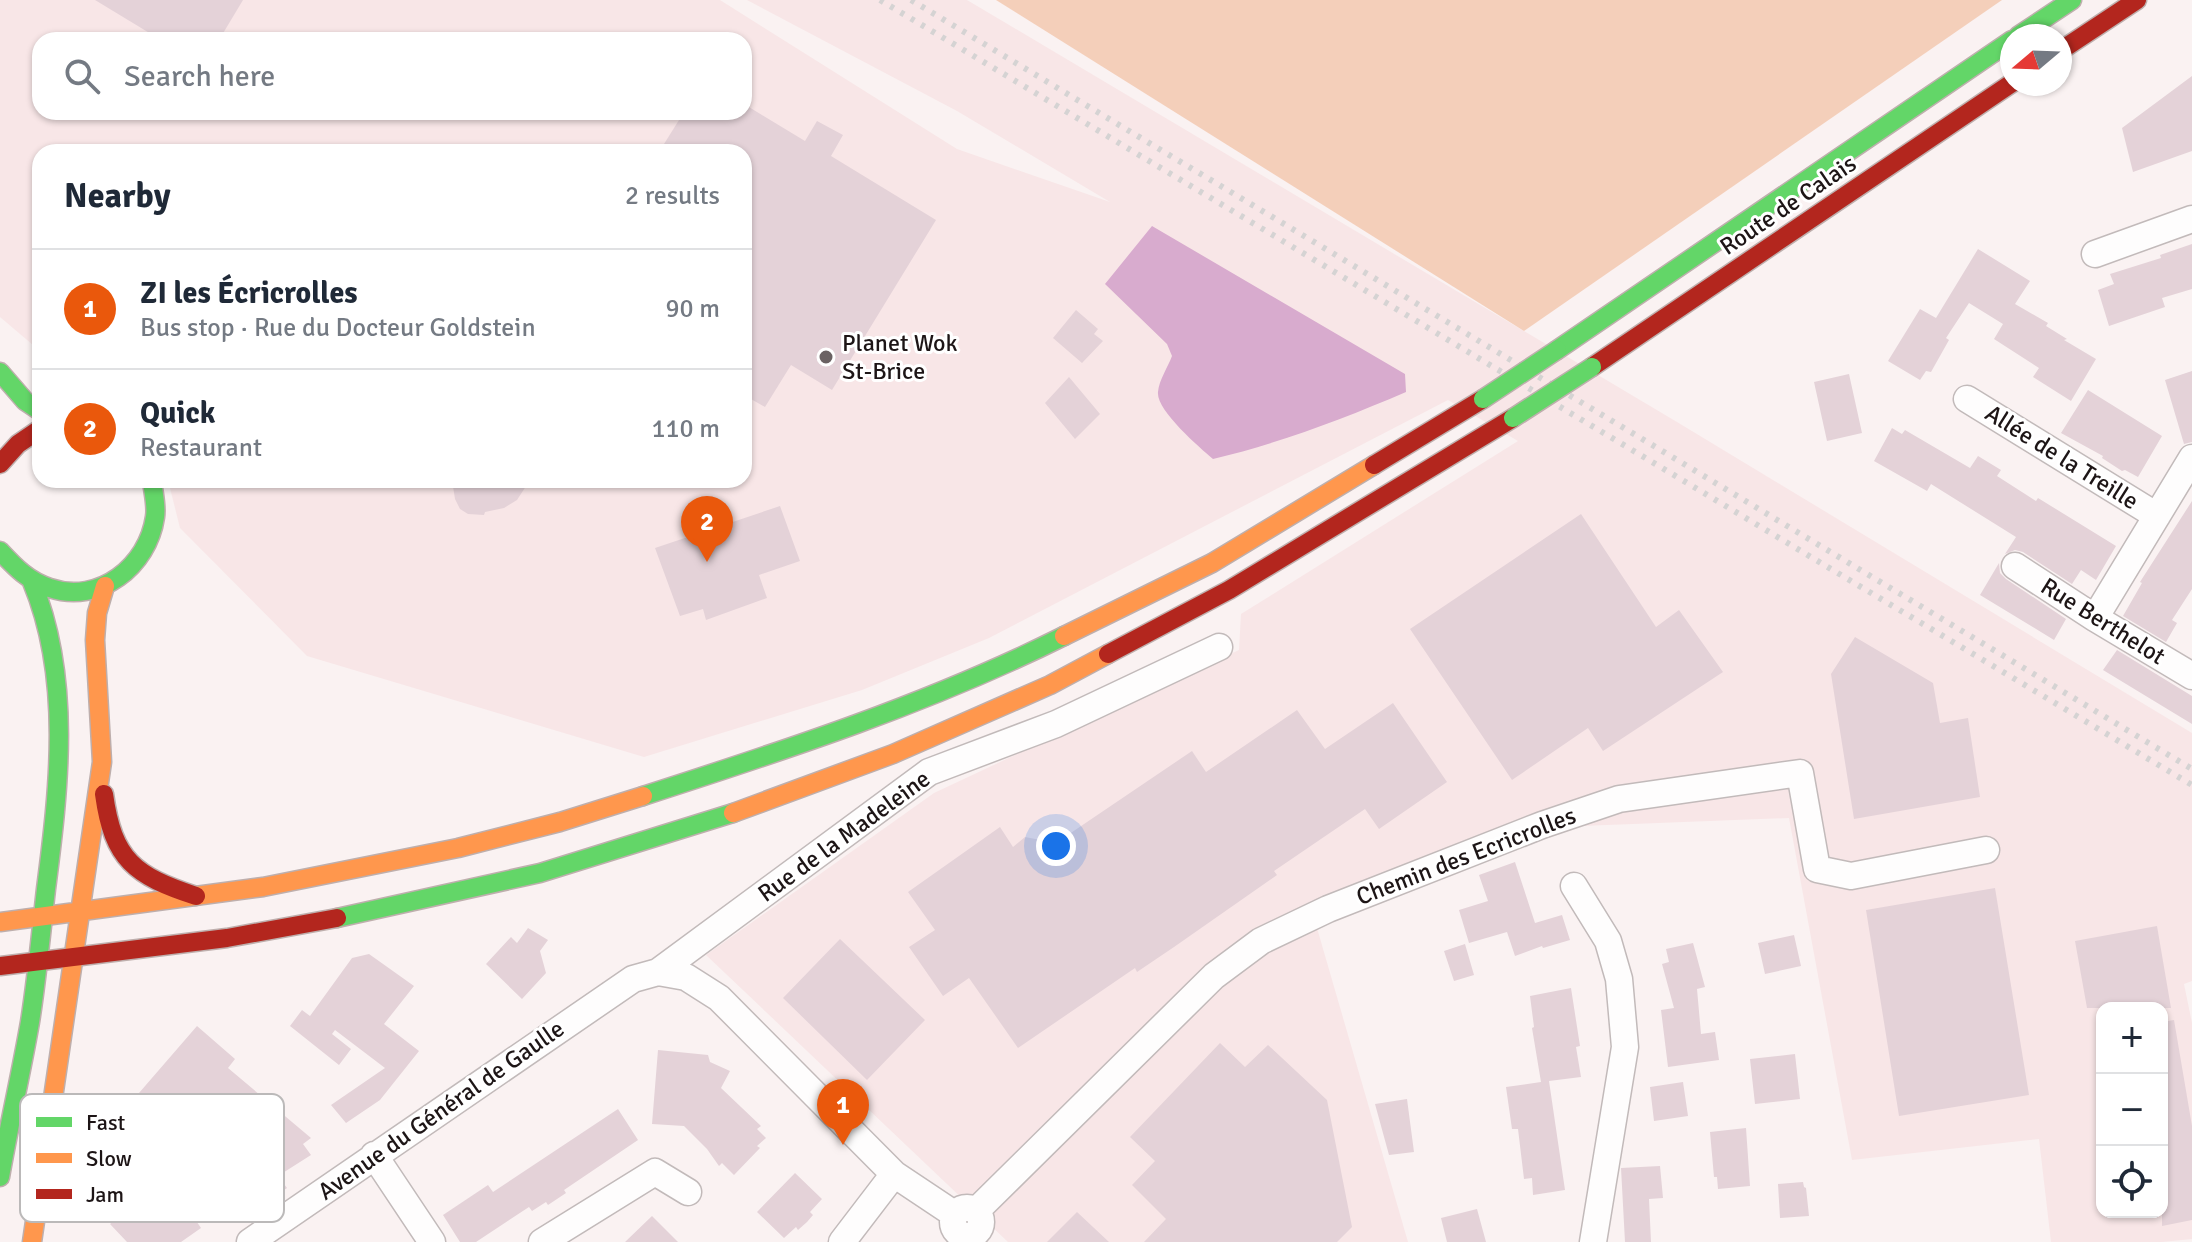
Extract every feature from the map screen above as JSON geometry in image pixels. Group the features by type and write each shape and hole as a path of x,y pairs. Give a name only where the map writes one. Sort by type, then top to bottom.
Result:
{"main road":[{"path":"2036,24 2072,0"},
{"path":"2072,43 2137,0"},
{"path":"164,918 374,880 739,765 888,713 1033,652 1212,563 1483,399 2000,48"},
{"name":"Route de Calais","path":"0,966 279,929 500,883 732,813 893,754 1050,685 1229,590 1372,505 1592,367 2000,91"},
{"path":"0,372 32,406"},
{"path":"0,463 32,434"},
{"path":"0,551 13,568 32,582 61,592 105,586 133,568 145,553 153,536 157,515 154,488"},
{"path":"0,1177 38,962 30,922 54,833 59,740 56,680 49,634 32,582"},
{"path":"105,586 96,621 96,649 106,816 111,833 122,854 153,880 197,896"},
{"path":"52,1094 102,762"},
{"path":"30,922 80,911 263,887 361,869 560,822"},
{"path":"30,922 72,902 84,882"},
{"path":"33,995 50,970 105,936"},
{"path":"9,1037 12,1081 9,1125"},
{"path":"32,1242 35,1222"}],"street":[{"path":"2095,254 2192,219"},
{"name":"Allée de la Treille","path":"1967,399 2157,516"},
{"path":"2095,618 2192,458"},
{"name":"Rue Berthelot","path":"2015,566 2192,676"},
{"name":"Rue de la Madeleine","path":"645,975 929,772 1056,724 1219,647"},
{"name":"Chemin des Ecricrolles","path":"973,1225 1214,976 1261,941 1328,909 1542,825 1619,799 1800,773 1817,869 1851,876 1986,850"},
{"path":"1574,886 1608,941 1619,979 1625,1047 1593,1242"},
{"path":"0,902 30,922"},
{"path":"645,975 686,977 719,998 894,1174 973,1225"},
{"name":"Avenue du Général de Gaulle","path":"284,1218 645,975"},
{"path":"374,1155 432,1242"},
{"path":"542,1242 655,1172 688,1192"},
{"path":"842,1242 894,1174"},
{"name":"Avenue du Général de Gaulle","path":"250,1242 279,1222"}],"shaded area":[{"path":"0,0 720,0 957,149 1110,202 957,111 747,0 967,0 1677,422 2192,733 2192,981 2184,984 2192,1023 2192,1239 2051,1242 2039,1139 1852,1160 1789,818 1556,827 1317,928 1408,1242 1008,1242 706,955 934,793 1239,650 1241,614 1518,441 1448,400 989,638 862,690 644,757 307,656 180,528 170,488 752,488 752,144 32,144 32,344 0,317"},
{"path":"996,0 2002,0 1524,331"},
{"path":"1152,226 1405,374 1406,392 1311,430 1213,459 1180,428 1159,400 1160,383 1172,356 1167,344 1105,284"}],"building":[{"path":"95,0 243,0 224,32 148,32"},
{"path":"2192,76 2192,151 2133,172 2122,128"},
{"path":"752,109 805,141 817,121 843,135 831,156 936,220 832,390 791,365 765,407 752,400 752,144 664,144 679,120 752,120"},
{"path":"2192,244 2192,289 2162,298 2165,307 2109,326 2098,290 2114,284 2110,274 2161,258 2160,255"},
{"path":"1978,249 2030,281 2015,304 2048,323 2046,326 2067,339 2064,340 2096,359 2071,401 2033,377 2039,368 1994,339 2003,324 1969,303 1946,338 1949,340 1931,372 1926,371 1920,380 1888,361 1920,309 1936,318"},
{"path":"1076,310 1098,329 1094,334 1103,341 1082,363 1053,338"},
{"path":"2192,371 2192,442 2184,444 2165,380"},
{"path":"1849,374 1862,433 1827,441 1814,382"},
{"path":"1069,377 1100,414 1075,439 1045,403"},
{"path":"2088,390 2162,436 2138,477 2122,471 2103,456 2061,433"},
{"path":"1892,428 1902,434 1905,430 1970,468 1978,456 2001,470 1997,476 2116,546 2096,580 2081,570 2072,584 2023,552 2015,550 2005,554 2016,537 1931,484 1927,491 1874,461"},
{"path":"453,488 525,488 517,500 484,515 468,514 460,509"},
{"path":"2192,501 2192,589 2172,620 2177,623 2166,642 2123,616 2140,582"},
{"path":"780,506 800,561 759,575 767,598 706,620 703,609 680,616 655,548"},
{"path":"1581,514 1656,627 1679,610 1723,672 1603,751 1588,728 1512,780 1410,629"},
{"path":"1999,563 2000,573 2006,579 2066,619 2054,640 1980,595"},
{"path":"1855,637 1933,683 1940,723 1968,718 1980,797 1854,819 1831,674"},
{"path":"2117,650 2192,696 2192,724 2103,670"},
{"path":"1393,703 1447,782 1379,829 1365,809 1274,871 1277,875 1174,947 1137,972 1135,968 1018,1048 969,978 943,996 909,947 935,930 908,892 1000,827 1013,847 1025,837 1056,843 1192,751 1206,772 1297,710 1325,749"},
{"path":"1515,862 1535,923 1562,915 1570,940 1515,956 1507,932 1469,943 1459,910 1488,901 1479,875"},
{"path":"1995,888 2029,1095 1899,1116 1866,910"},
{"path":"2157,926 2171,1008 2168,1008 2168,1002 2096,1002 2096,1008 2087,1008 2075,941"},
{"path":"528,928 548,940 540,951 546,973 522,999 486,964 511,937 517,943"},
{"path":"1794,935 1801,966 1765,974 1758,943"},
{"path":"840,939 925,1020 867,1080 783,998"},
{"path":"1693,943 1705,987 1697,989 1701,1034 1715,1032 1719,1060 1668,1067 1661,1010 1674,1008 1662,964 1669,962 1666,949"},
{"path":"1465,944 1474,975 1454,981 1444,951"},
{"path":"369,954 414,986 384,1024 419,1051 380,1100 346,1123 331,1105 385,1068 335,1030 332,1034 351,1049 339,1065 290,1026 302,1010 310,1016 352,958"},
{"path":"1571,988 1580,1046 1576,1047 1581,1077 1549,1081 1565,1190 1533,1195 1532,1178 1524,1179 1518,1129 1512,1129 1506,1087 1541,1082 1530,996"},
{"path":"2174,1020 2192,1126 2192,1220 2162,1226 2162,1218 2168,1218 2168,1021"},
{"path":"197,1026 235,1059 228,1068 259,1094 138,1094"},
{"path":"1220,1043 1245,1067 1268,1045 1327,1100 1352,1227 1337,1242 1144,1242 1166,1219 1132,1185 1155,1161 1130,1137"},
{"path":"658,1050 708,1055 710,1062 730,1071 721,1088 761,1126 757,1129 766,1138 734,1175 722,1163 719,1166 684,1126 652,1124"},
{"path":"1795,1054 1800,1099 1755,1104 1750,1059"},
{"path":"1683,1082 1688,1116 1654,1121 1650,1087"},
{"path":"1407,1099 1414,1152 1389,1155 1375,1104"},
{"path":"618,1109 638,1140 564,1190 566,1193 548,1205 546,1202 532,1211 529,1207 476,1242 460,1242 443,1215 488,1185 493,1192"},
{"path":"284,1115 311,1138 303,1144 311,1155 284,1172"},
{"path":"1746,1128 1750,1186 1718,1189 1710,1132"},
{"path":"1660,1166 1663,1198 1649,1199 1651,1242 1625,1242 1621,1168"},
{"path":"795,1173 822,1199 810,1212 813,1215 807,1222 784,1238 757,1212"},
{"path":"1803,1182 1809,1216 1780,1218 1778,1184"},
{"path":"1477,1209 1486,1242 1447,1242 1441,1218"},
{"path":"1077,1212 1109,1242 1047,1242"},
{"path":"652,1216 678,1242 625,1242"},
{"path":"197,1222 201,1228 181,1242 127,1242 110,1224"}],"railway":[{"path":"880,0 2192,785"},
{"path":"911,0 2192,769"}],"traffic: fast":[{"path":"2036,24 2072,0"},
{"path":"1557,350 2000,48"},
{"path":"1483,399 1557,350"},
{"path":"1513,418 1592,367"},
{"path":"0,372 32,406"},
{"path":"0,551 28,577 50,588 68,592 103,586 132,565 143,551 155,513 153,488"},
{"path":"0,1177 32,1005 58,773 59,734 53,656 45,619 32,582"},
{"path":"643,796 910,704 1064,636"},
{"path":"337,918 540,873 733,813"}],"traffic: slow":[{"path":"1064,636 1212,563 1374,465"},
{"path":"54,1094 102,762 95,640 97,613 105,586"},
{"path":"733,813 893,754 1050,685 1108,654"},
{"path":"0,922 263,887 458,848 560,822 643,796"},
{"path":"32,1242 35,1222"}],"traffic: jam":[{"path":"2072,43 2137,0"},
{"path":"1592,367 2000,91"},
{"path":"1374,465 1483,399"},
{"path":"1108,654 1229,590 1513,418"},
{"path":"0,464 18,444 32,434"},
{"path":"104,794 114,835 130,862 157,881 196,896"},
{"path":"0,966 227,938 337,918"}],"place":[{"name":"Planet Wok St-Brice","path":"826,357"},
{"name":"Quick","path":"707,562"},
{"name":"ZI les Écricrolles","path":"843,1145"}]}
